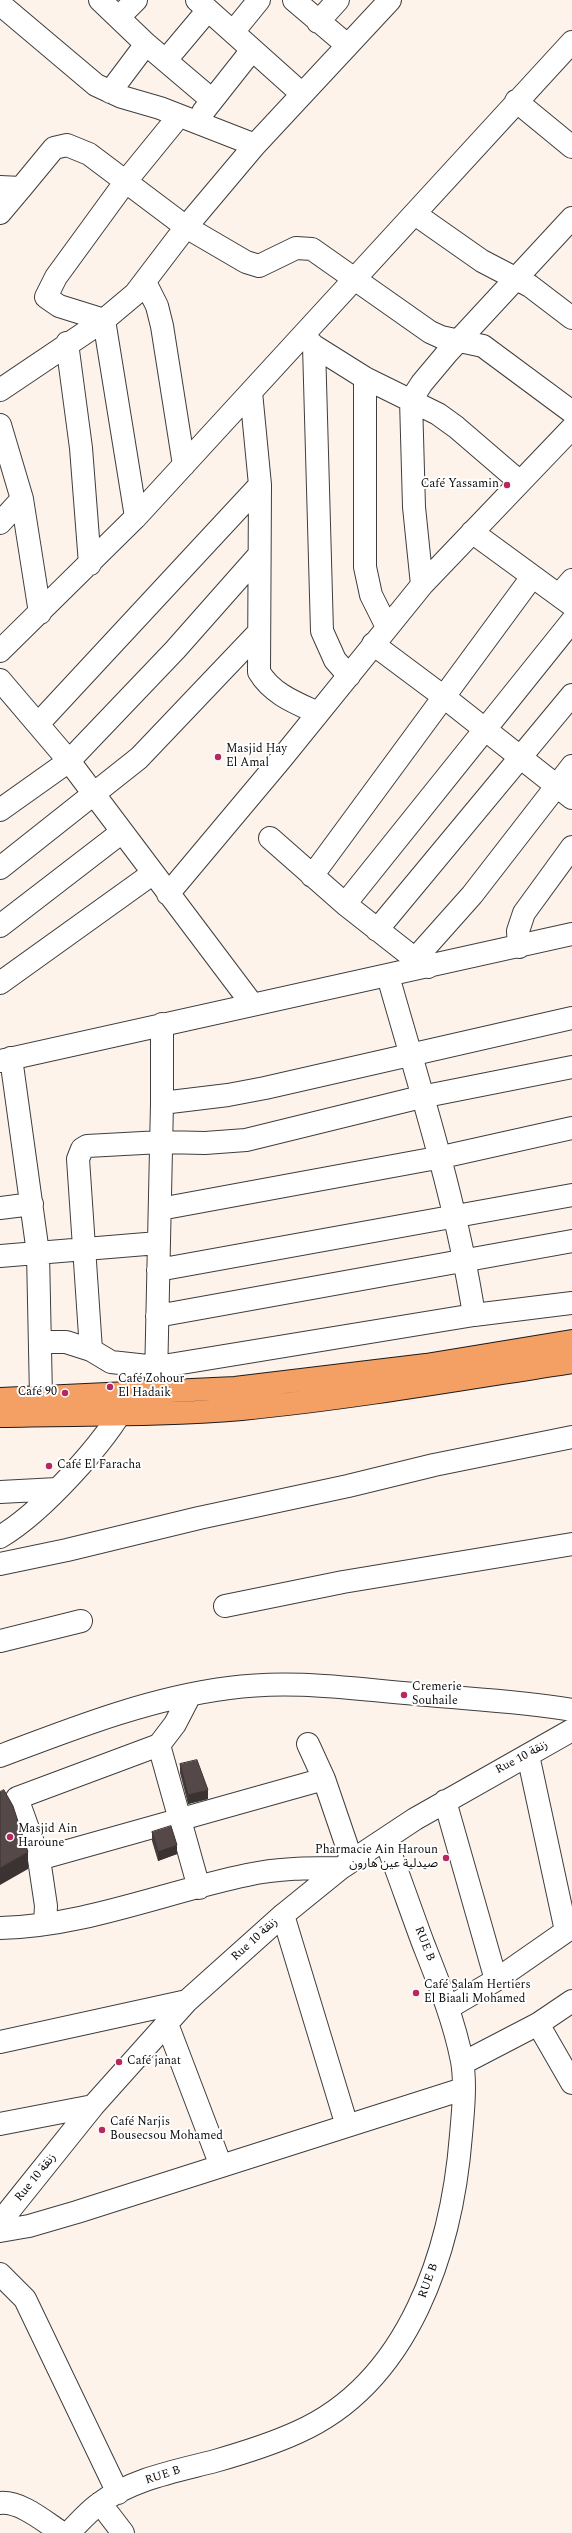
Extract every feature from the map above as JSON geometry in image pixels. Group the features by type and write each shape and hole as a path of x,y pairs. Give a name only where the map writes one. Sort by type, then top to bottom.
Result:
{"main road":[{"path":"0,1399 41,1396 155,1393 297,1381 426,1365 572,1341"},
{"path":"0,1416 152,1415 241,1409 344,1398 572,1362"}],"street":[{"path":"100,0 146,44 212,100"},
{"path":"119,17 136,0"},
{"path":"233,32 259,0"},
{"path":"294,0 346,46"},
{"path":"318,22 338,0"},
{"path":"3,381 104,320 124,305 146,282 186,228 255,145 390,0"},
{"path":"0,4 81,74 110,92 255,145"},
{"path":"166,60 203,5 302,94"},
{"path":"110,92 146,44"},
{"path":"0,652 136,517 251,392 309,341 355,278 415,214 516,101 570,48"},
{"path":"104,320 59,306 46,297 56,278 126,181 187,119 212,100 252,50"},
{"path":"516,101 572,147"},
{"path":"0,213 10,188 54,148 67,145 89,154 186,228 255,266 259,266 296,248 312,249 430,332 441,337 460,339 483,346 572,412"},
{"path":"415,214 482,260 515,278 572,318"},
{"path":"422,585 414,507 411,400 422,383 515,278 568,229"},
{"path":"146,282 157,306 162,326 184,465"},
{"path":"104,320 136,517"},
{"path":"309,341 365,378 411,400 456,427 520,482"},
{"path":"309,341 322,631 334,660 349,676"},
{"path":"67,343 81,448 90,564"},
{"path":"365,378 364,567 370,595 386,627"},
{"path":"251,392 260,485 258,633 259,672 264,681 278,693 318,713"},
{"path":"0,425 22,499 40,613"},
{"path":"168,894 349,676 386,627 422,585 572,428"},
{"path":"38,724 260,485"},
{"path":"0,523 22,499"},
{"path":"472,532 532,577 568,593"},
{"path":"0,810 69,760 175,650 259,555"},
{"path":"312,876 532,577"},
{"path":"345,904 572,621"},
{"path":"0,868 94,796 161,737 258,633"},
{"path":"373,644 444,697 564,792"},
{"path":"0,680 69,760 152,874 252,1004"},
{"path":"378,930 522,758 572,695"},
{"path":"422,963 472,895 564,792 572,766"},
{"path":"0,926 122,832"},
{"path":"270,838 345,904 422,963"},
{"path":"519,947 518,931 524,913 572,847"},
{"path":"0,983 152,874"},
{"path":"41,1396 38,1252 32,1204 6,1060 252,1004 388,976 422,963 519,947 572,933"},
{"path":"388,976 421,1096 442,1157 466,1262 474,1315"},
{"path":"162,1103 257,1089 572,1018"},
{"path":"152,1415 157,1367 162,1024"},
{"path":"91,1350 78,1159 82,1149 87,1146 161,1142 205,1143 246,1140 421,1096 572,1067"},
{"path":"160,1209 442,1157 572,1128"},
{"path":"158,1270 572,1195"},
{"path":"0,1208 32,1204"},
{"path":"157,1316 466,1262 572,1241"},
{"path":"0,1256 158,1243"},
{"path":"40,1342 66,1342 91,1350 111,1362 157,1367 474,1315 572,1303"},
{"path":"0,1537 30,1516 57,1489 120,1415 131,1394"},
{"path":"0,1564 67,1550 199,1518 348,1486 434,1465 572,1437"},
{"path":"0,1492 57,1489"},
{"path":"225,1606 343,1582 572,1544"},
{"path":"0,1641 81,1621"},
{"path":"0,1756 108,1717 190,1695 257,1684 294,1684 537,1705 572,1710"},
{"path":"45,1923 46,1906 38,1859 17,1798 159,1745 175,1724 190,1695"},
{"name":"Rue 10 زنقة","path":"0,2222 93,2106 187,2001 283,1915 347,1864 385,1839 445,1801 572,1730"},
{"path":"0,1928 45,1923 145,1903 248,1875 282,1870 347,1864 324,1779 308,1744"},
{"path":"159,1745 199,1888"},
{"path":"448,2008 496,1980 569,1929 528,1755"},
{"path":"38,1859 180,1818 324,1779"},
{"path":"445,1801 496,1980"},
{"name":"RUE B","path":"69,2533 109,2498 147,2480 267,2445 328,2418 365,2387 394,2352 424,2296 434,2270 456,2177 463,2089 463,2063 448,2008 385,1839"},
{"path":"283,1915 347,2126"},
{"path":"0,2042 187,2001"},
{"path":"463,2063 538,2024 572,2001"},
{"path":"168,2024 221,2166"},
{"path":"538,2024 572,2083"},
{"path":"0,2231 29,2226 77,2212 463,2089"},
{"path":"0,2124 93,2106"},
{"path":"0,2274 25,2299 123,2533"},
{"path":"0,2503 10,2503 22,2508 62,2533"}],"building":[{"path":"197,1760 208,1790 188,1795 180,1764"},
{"name":"Masjid Ain Haroune","path":"4,1790 13,1806 28,1852 0,1868 0,1792"},
{"path":"171,1826 177,1845 158,1852 152,1832"}],"place":[{"name":"Café Yassamin","path":"507,485"},
{"name":"Masjid Hay El Amal","path":"218,757"},
{"name":"Café Zohour El Hadaik","path":"110,1387"},
{"name":"Café 90","path":"65,1393"},
{"name":"Café El Faracha","path":"49,1466"},
{"name":"Cremerie Souhaile","path":"404,1695"},
{"name":"Masjid Ain Haroune","path":"10,1837"},
{"name":"Pharmacie Ain Haroun صيدلية عين هارون","path":"446,1858"},
{"name":"Café Salam Hertiers El Biaali Mohamed","path":"416,1993"},
{"name":"Café janat","path":"119,2062"},
{"name":"Café Narjis Bousecsou Mohamed","path":"102,2130"}]}
